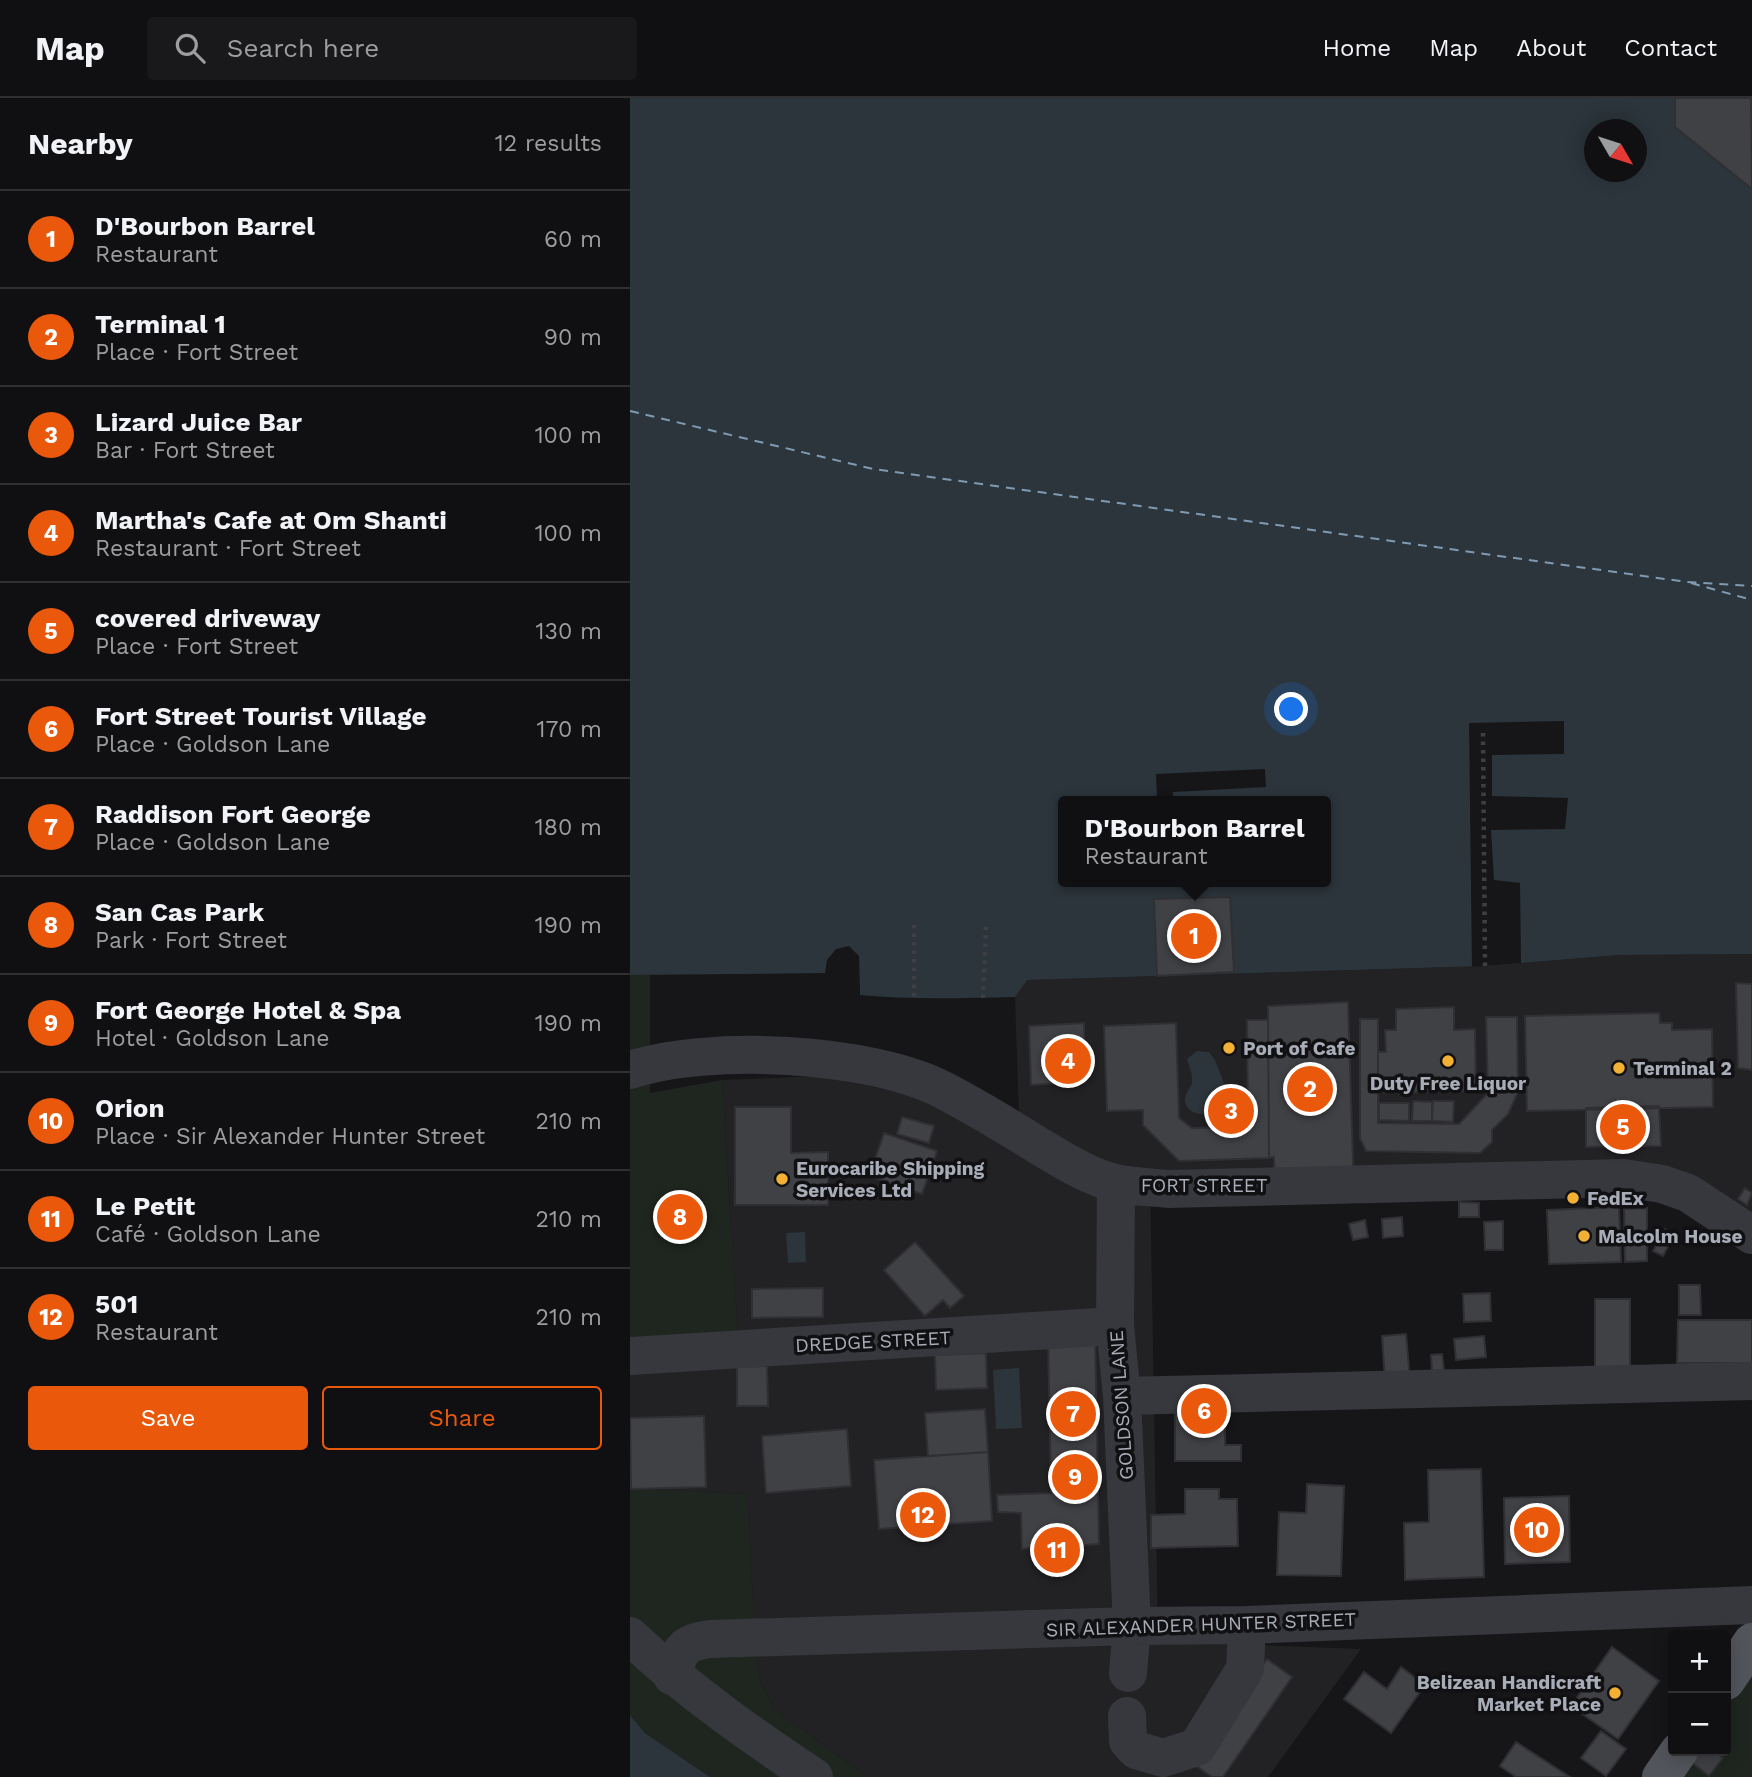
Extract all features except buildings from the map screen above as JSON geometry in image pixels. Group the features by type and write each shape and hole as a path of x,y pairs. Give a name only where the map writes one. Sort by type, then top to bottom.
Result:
{"main road":[{"path":"1731,1674 1752,1642"},
{"path":"1661,1777 1676,1756"}],"street":[{"name":"FORT STREET","path":"630,1070 651,1063 709,1056 760,1055 850,1062 939,1088 1081,1171 1116,1183 1168,1189 1624,1178 1662,1184 1688,1194 1752,1235"},
{"name":"GOLDSON LANE","path":"1116,1183 1115,1326 1122,1396 1132,1626 1128,1673"},
{"name":"DREDGE STREET","path":"630,1356 1115,1326"},
{"path":"1122,1396 1752,1381"},
{"name":"SIR ALEXANDER HUNTER STREET","path":"672,1676 678,1656 692,1641 710,1639 1247,1625 1752,1605"},
{"path":"1128,1716 1128,1741 1136,1750 1163,1758 1197,1747 1245,1669 1247,1625"},
{"path":"630,1636 672,1676 814,1777"}],"path":[{"path":"1483,733 1485,966"},
{"path":"914,925 914,999"},
{"path":"983,998 986,925"}],"shaded area":[{"path":"630,98 1752,98 1752,954 1619,955 1485,966 1027,980 1015,997 976,998 860,995 859,956 849,946 836,949 827,960 825,973 630,975"},
{"path":"1752,954 1752,1244 1659,1177 1150,1175 1158,1641 1361,1649 1268,1777 868,1777 774,1709 760,1680 756,1653 747,1494 630,1488 630,1339 738,1334 722,1080 821,1076 1019,1117 1015,997 1026,980 1485,966 1619,955"},
{"path":"630,975 650,975 650,1093 722,1080 738,1334 630,1339"},
{"path":"1197,1051 1209,1052 1226,1088 1210,1113 1206,1114 1193,1112 1185,1103 1192,1079 1187,1059"},
{"path":"805,1232 806,1262 788,1263 786,1233"},
{"path":"1019,1368 1022,1428 996,1429 993,1370"},
{"path":"630,1488 747,1494 756,1653 760,1680 774,1709 868,1777 710,1777 645,1733 630,1715"},
{"path":"1752,1667 1752,1777 1679,1777 1693,1756 1731,1756 1731,1698"},
{"path":"630,1715 645,1733 710,1777 630,1777"}],"pier":[{"path":"1564,721 1564,754 1492,755 1492,796 1568,798 1565,829 1491,830 1494,880 1520,883 1521,963 1472,967 1469,723"},
{"path":"1265,769 1266,787 1173,792 1173,796 1157,796 1156,774"}],"ferry route":[{"path":"630,411 873,469 1687,582 1752,586"},
{"path":"1691,583 1752,600"}],"place":[{"name":"D'Bourbon Barrel","path":"1194,936"},
{"name":"Port of Cafe","path":"1229,1048"},
{"name":"Martha's Cafe at Om Shanti","path":"1068,1061"},
{"name":"Duty Free Liquor","path":"1448,1061"},
{"name":"Terminal 2","path":"1619,1068"},
{"name":"Terminal 1","path":"1310,1089"},
{"name":"Lizard Juice Bar","path":"1231,1111"},
{"name":"covered driveway","path":"1623,1127"},
{"name":"Eurocaribe Shipping Services Ltd","path":"782,1179"},
{"name":"FedEx","path":"1573,1198"},
{"name":"San Cas Park","path":"680,1217"},
{"name":"Malcolm House","path":"1584,1236"},
{"name":"Fort Street Tourist Village","path":"1204,1411"},
{"name":"Raddison Fort George","path":"1073,1414"},
{"name":"Fort George Hotel & Spa","path":"1075,1477"},
{"name":"501","path":"923,1515"},
{"name":"Orion","path":"1537,1530"},
{"name":"Le Petit","path":"1057,1550"},
{"name":"Belizean Handicraft Market Place","path":"1615,1693"}]}
